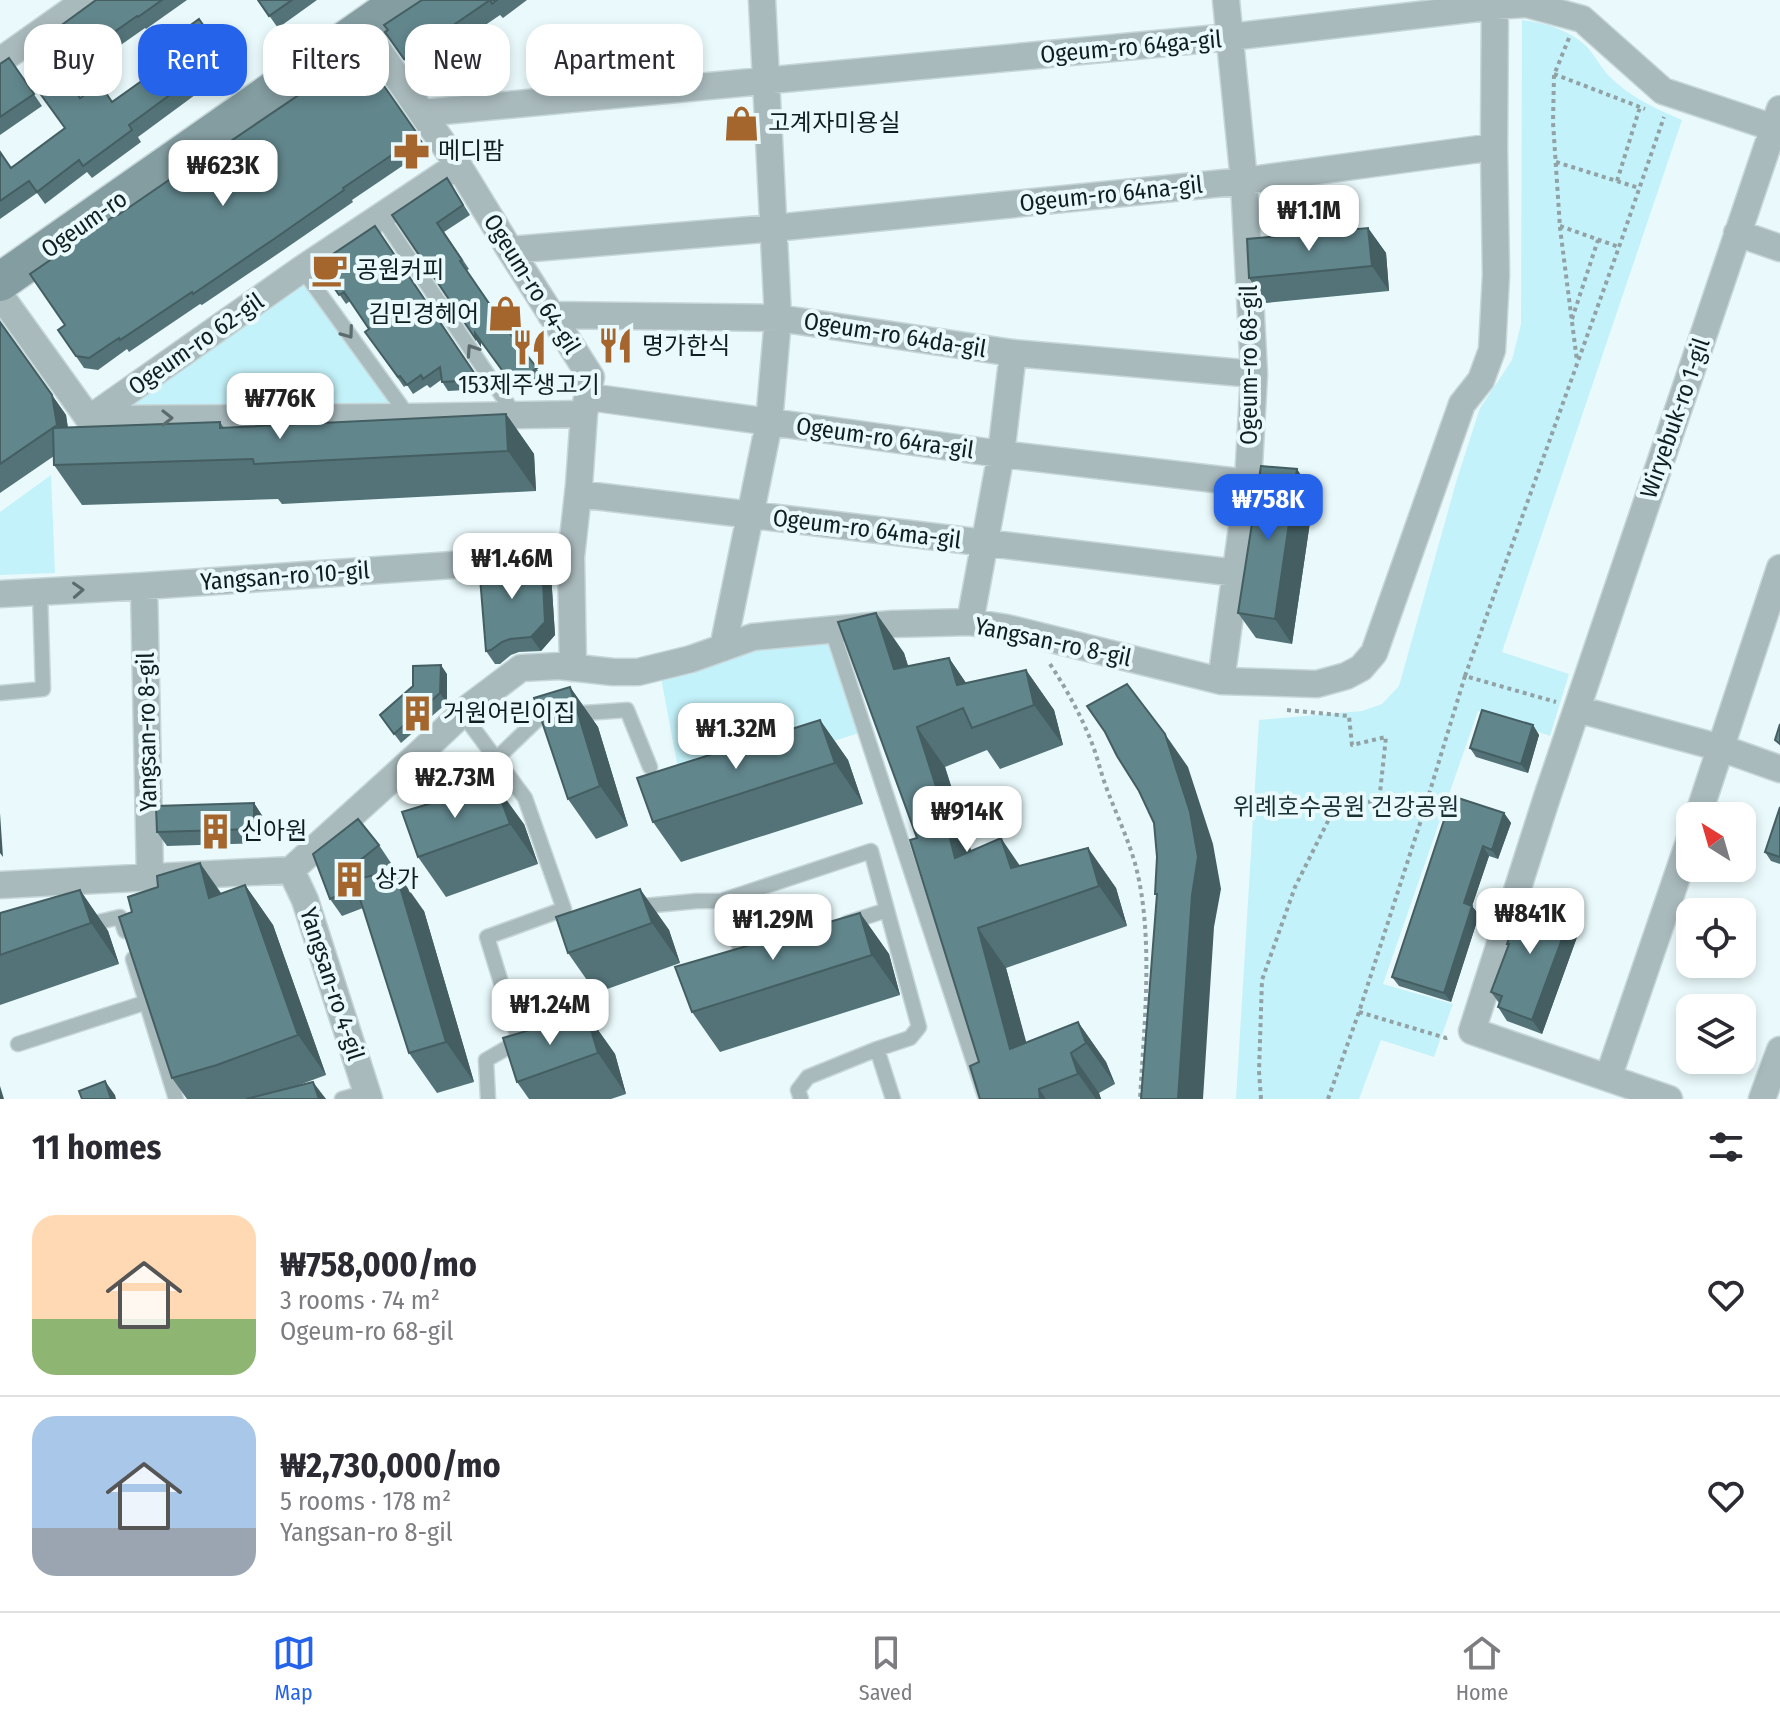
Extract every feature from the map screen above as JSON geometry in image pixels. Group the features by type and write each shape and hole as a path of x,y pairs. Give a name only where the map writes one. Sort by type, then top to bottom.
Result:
{"main road":[{"name":"Ogeum-ro","path":"0,282 384,10"}],"street":[{"path":"0,61 86,0"},
{"path":"762,0 778,318"},
{"name":"Ogeum-ro 68-gil","path":"1221,681 1248,483 1254,374 1244,181 1226,0"},
{"name":"Ogeum-ro 64ga-gil","path":"422,113 1230,37 1495,3 1527,4 1582,19 1663,91 1778,122"},
{"name":"Yangsan-ro 8-gil","path":"291,870 462,713 521,668 559,666 638,672 691,659 753,637 892,624 970,622 1007,628 1221,681 1317,684 1361,668 1374,653 1462,404 1481,380 1492,350 1496,275 1495,3"},
{"name":"Ogeum-ro 64-gil","path":"384,10 422,113 591,377 571,557 573,668"},
{"name":"Wiryebuk-ro 1-gil","path":"1472,1031 1737,233 1778,122"},
{"name":"Ogeum-ro 64na-gil","path":"510,250 774,228 1244,181 1494,147"},
{"name":"Ogeum-ro 62-gil","path":"89,419 302,269 458,165"},
{"path":"1737,233 1780,248"},
{"path":"0,295 89,419"},
{"name":"Ogeum-ro 64da-gil","path":"551,315 778,318 1013,353 1254,374"},
{"name":"Ogeum-ro 64da-gil","path":"769,423 778,318"},
{"name":"Ogeum-ro 64da-gil","path":"1001,454 1013,353"},
{"name":"Ogeum-ro 62-gil","path":"89,419 515,415 586,406"},
{"name":"Ogeum-ro 64ra-gil","path":"586,406 769,423 1248,483"},
{"name":"Ogeum-ro 64ra-gil","path":"749,515 769,423"},
{"name":"Ogeum-ro 64ra-gil","path":"984,543 1001,454"},
{"name":"Ogeum-ro 64ma-gil","path":"578,494 1237,573"},
{"name":"Ogeum-ro 64ma-gil","path":"723,648 749,515"},
{"name":"Ogeum-ro 64ma-gil","path":"970,622 984,543"},
{"name":"Yangsan-ro 10-gil","path":"0,594 571,557"},
{"path":"1703,802 1780,568"},
{"name":"Yangsan-ro 8-gil","path":"144,586 150,877"},
{"path":"1577,709 1721,748 1780,769"},
{"path":"0,885 291,870"},
{"name":"Yangsan-ro 4-gil","path":"291,870 305,900 359,1097"},
{"path":"1608,1078 1676,880"},
{"path":"1472,1031 1669,1099"},
{"path":"1762,1099 1780,1050"}],"lane":[{"path":"381,216 515,415"},
{"path":"302,269 409,417"},
{"path":"0,693 43,689 40,592"},
{"path":"832,630 986,1099"},
{"path":"436,816 541,716 627,710 650,767"},
{"path":"462,713 525,798 572,909 487,937 519,1041 486,1060 488,1099"},
{"path":"625,907 721,901 871,851 919,1027 910,1038 808,1077 798,1090 801,1099"},
{"path":"721,901 744,957 771,947"},
{"path":"829,929 887,910"},
{"path":"75,928 120,917 176,1099"},
{"path":"18,1044 147,1002"},
{"path":"877,1049 893,1099"}],"path":[{"path":"1571,32 1554,74 1553,122 1560,226 1577,364"},
{"path":"1554,74 1652,112"},
{"path":"1617,182 1640,107"},
{"path":"1328,1099 1359,1012 1465,676 1667,110"},
{"path":"1556,162 1639,188"},
{"path":"1560,226 1619,247"},
{"path":"1571,321 1598,240"},
{"path":"1028,633 1074,703 1136,866 1146,940 1140,1099"},
{"path":"1465,676 1577,709"},
{"path":"1349,716 1352,745 1386,737 1379,802"},
{"path":"1261,1099 1262,980 1295,887 1338,801 1379,802 1422,817"},
{"path":"1359,1012 1446,1038 1472,1031"}],"green space":[{"name":"위례호수공원 건강공원","path":"1522,20 1547,25 1571,35 1585,45 1608,75 1625,90 1682,120 1502,652 1569,674 1550,736 1478,711 1383,984 1453,1004 1434,1057 1381,1040 1359,1099 1236,1099 1259,720 1362,711 1382,704 1399,686 1480,408 1512,360 1521,324"},
{"path":"302,269 409,417 89,419"},
{"path":"51,475 55,573 0,575 0,512"},
{"path":"832,630 865,731 682,790 659,667"}],"building":[{"path":"96,0 162,0 122,27 122,24 63,24"},
{"path":"258,0 292,0 269,16"},
{"path":"422,0 490,0 455,24 405,24 404,59 389,38 389,24 386,24"},
{"path":"9,58 24,80 24,96 31,96 0,117 0,64"},
{"path":"138,84 138,96 168,96 129,125 132,130 83,166 79,160 37,192 29,181 0,201 0,152 11,168 65,128 42,96 108,96 112,102"},
{"path":"389,93 416,132 414,140 193,294 89,358 76,356 58,330 65,325 30,274 297,96 389,96"},
{"path":"447,178 463,205 437,223 508,331 537,368 518,381 510,381 475,333 475,338 392,215"},
{"path":"375,226 477,380 442,382 440,367 407,385 365,332 369,329 344,292 339,295 318,264"},
{"path":"1368,228 1372,266 1249,278 1247,239"},
{"path":"0,322 52,395 57,425 0,464"},
{"path":"506,414 508,451 254,464 253,459 54,465 53,428 220,422 220,428"},
{"path":"1261,466 1297,469 1275,619 1238,613"},
{"path":"542,561 545,622 531,637 510,639 486,651 479,565"},
{"path":"876,613 894,669 949,658 957,685 1026,670 1034,705 972,728 963,708 917,727 955,858 1001,838 1011,868 1088,848 1099,886 978,928 1010,1049 1078,1022 1086,1043 1071,1053 1078,1074 1039,1089 1040,1099 980,1099 970,1066 979,1062 910,840 917,838 838,622"},
{"path":"441,665 440,693 394,734 380,715 413,686 413,666"},
{"path":"1127,684 1165,734 1190,812 1198,857 1192,895 1178,1099 1141,1099 1157,894 1154,823 1139,791 1087,706"},
{"path":"570,687 600,786 568,799 534,698"},
{"path":"1482,710 1533,725 1521,764 1470,748"},
{"path":"820,720 835,763 653,822 637,778"},
{"path":"1780,724 1780,744 1775,740"},
{"path":"495,784 510,824 418,857 402,812"},
{"path":"1452,796 1504,813 1492,850 1483,846 1464,903 1472,906 1444,993 1392,977"},
{"path":"254,803 254,829 157,832 156,806"},
{"path":"1780,807 1780,857 1765,852"},
{"path":"358,819 379,845 348,870 353,889 330,899 313,854"},
{"path":"200,863 209,898 245,885 298,1035 172,1078 119,917 132,912 128,897 158,887 157,876"},
{"path":"395,870 446,1042 409,1053 354,880"},
{"path":"640,889 652,923 568,953 556,917"},
{"path":"80,890 91,923 0,955 0,913"},
{"path":"1524,895 1572,912 1532,1020 1498,1007 1502,996 1491,992"},
{"path":"860,913 872,955 692,1012 675,967"},
{"path":"586,1013 598,1053 517,1082 503,1038"},
{"path":"105,1081 111,1099 82,1099 79,1091"},
{"path":"313,1082 319,1099 246,1099"}],"place":[{"name":"고계자미용실","path":"742,123"},
{"name":"메디팜","path":"412,151"},
{"name":"공원커피","path":"330,270"},
{"name":"김민경헤어","path":"505,314"},
{"name":"명가한식","path":"616,346"},
{"name":"153제주생고기","path":"529,348"},
{"name":"거원어린이집","path":"417,713"},
{"name":"신아원","path":"215,831"},
{"name":"상가","path":"349,879"}]}
